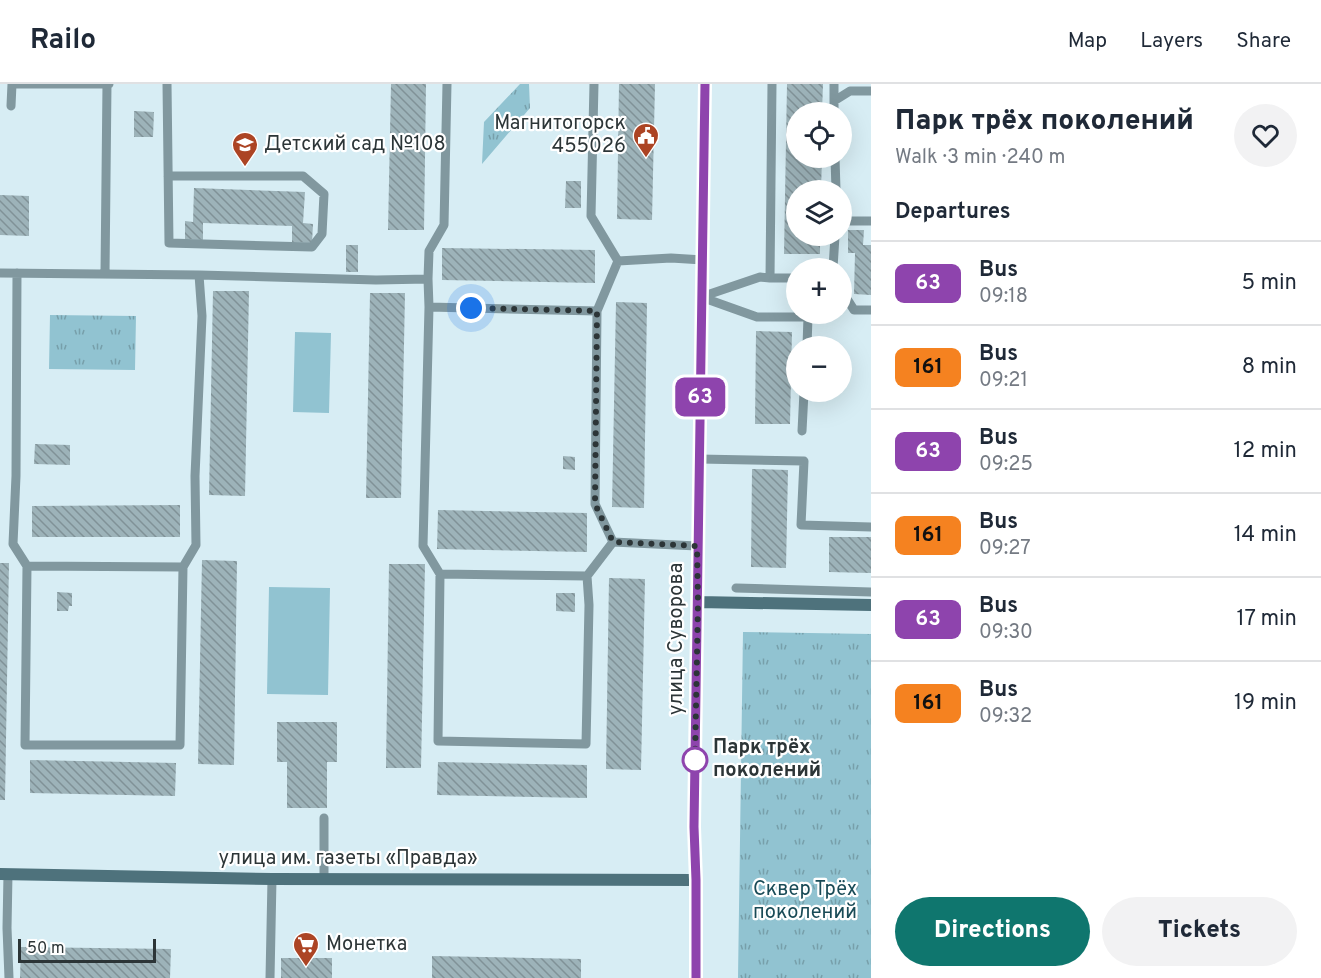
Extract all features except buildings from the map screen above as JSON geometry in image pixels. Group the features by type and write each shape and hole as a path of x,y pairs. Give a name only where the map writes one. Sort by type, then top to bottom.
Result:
{"main road":[{"name":"улица Суворова","path":"696,978 694,827 705,84"},
{"path":"698,602 871,605"},
{"name":"улица им. газеты «Правда»","path":"4,874 272,879 696,880"}],"lane":[{"path":"11,106 12,84 108,84 105,274"},
{"path":"167,84 168,176 169,243 312,248 322,234 324,194 303,176 168,176"},
{"path":"447,84 444,225 429,251 423,546 440,574 438,741 586,744 589,605 587,576 613,542"},
{"path":"594,84 591,216 618,261"},
{"path":"770,278 772,84"},
{"path":"834,84 834,101"},
{"path":"834,101 850,91 871,91"},
{"path":"852,221 871,221"},
{"path":"618,261 671,258 703,260"},
{"path":"613,542 595,504 597,311 618,261"},
{"path":"0,273 428,279"},
{"path":"17,273 16,476 13,544 27,566 24,745 180,745 183,567 196,544 195,476 202,316 199,275"},
{"path":"701,297 760,277 786,278"},
{"path":"701,297 757,317 808,318 807,336"},
{"path":"429,307 597,311"},
{"path":"852,307 854,310 871,310"},
{"path":"802,432 804,402"},
{"path":"699,459 804,461 801,525 871,527"},
{"path":"613,542 697,546"},
{"path":"27,566 183,567"},
{"path":"440,574 587,576"},
{"path":"736,588 871,592"},
{"path":"324,818 324,878"},
{"path":"4,874 9,978"},
{"path":"270,978 272,879"}],"green space":[{"path":"520,84 529,84 530,108 482,164 484,122"},
{"path":"50,315 136,316 135,370 49,369"},
{"path":"295,332 331,333 329,413 293,412"},
{"path":"269,587 330,588 328,695 267,694"},
{"name":"Сквер Трёх поколений","path":"743,632 871,634 871,978 738,978"}],"bus line":[{"name":"63","path":"696,978 694,827 705,84"}],"place":[{"name":"Магнитогорск 455026","path":"646,159"},
{"name":"Детский сад №108","path":"245,168"},
{"name":"Парк трёх поколений","path":"695,760"},
{"name":"Монетка","path":"306,968"}],"route":[{"path":"471,308 597,311 595,504 613,542 697,546 695,760"}]}
